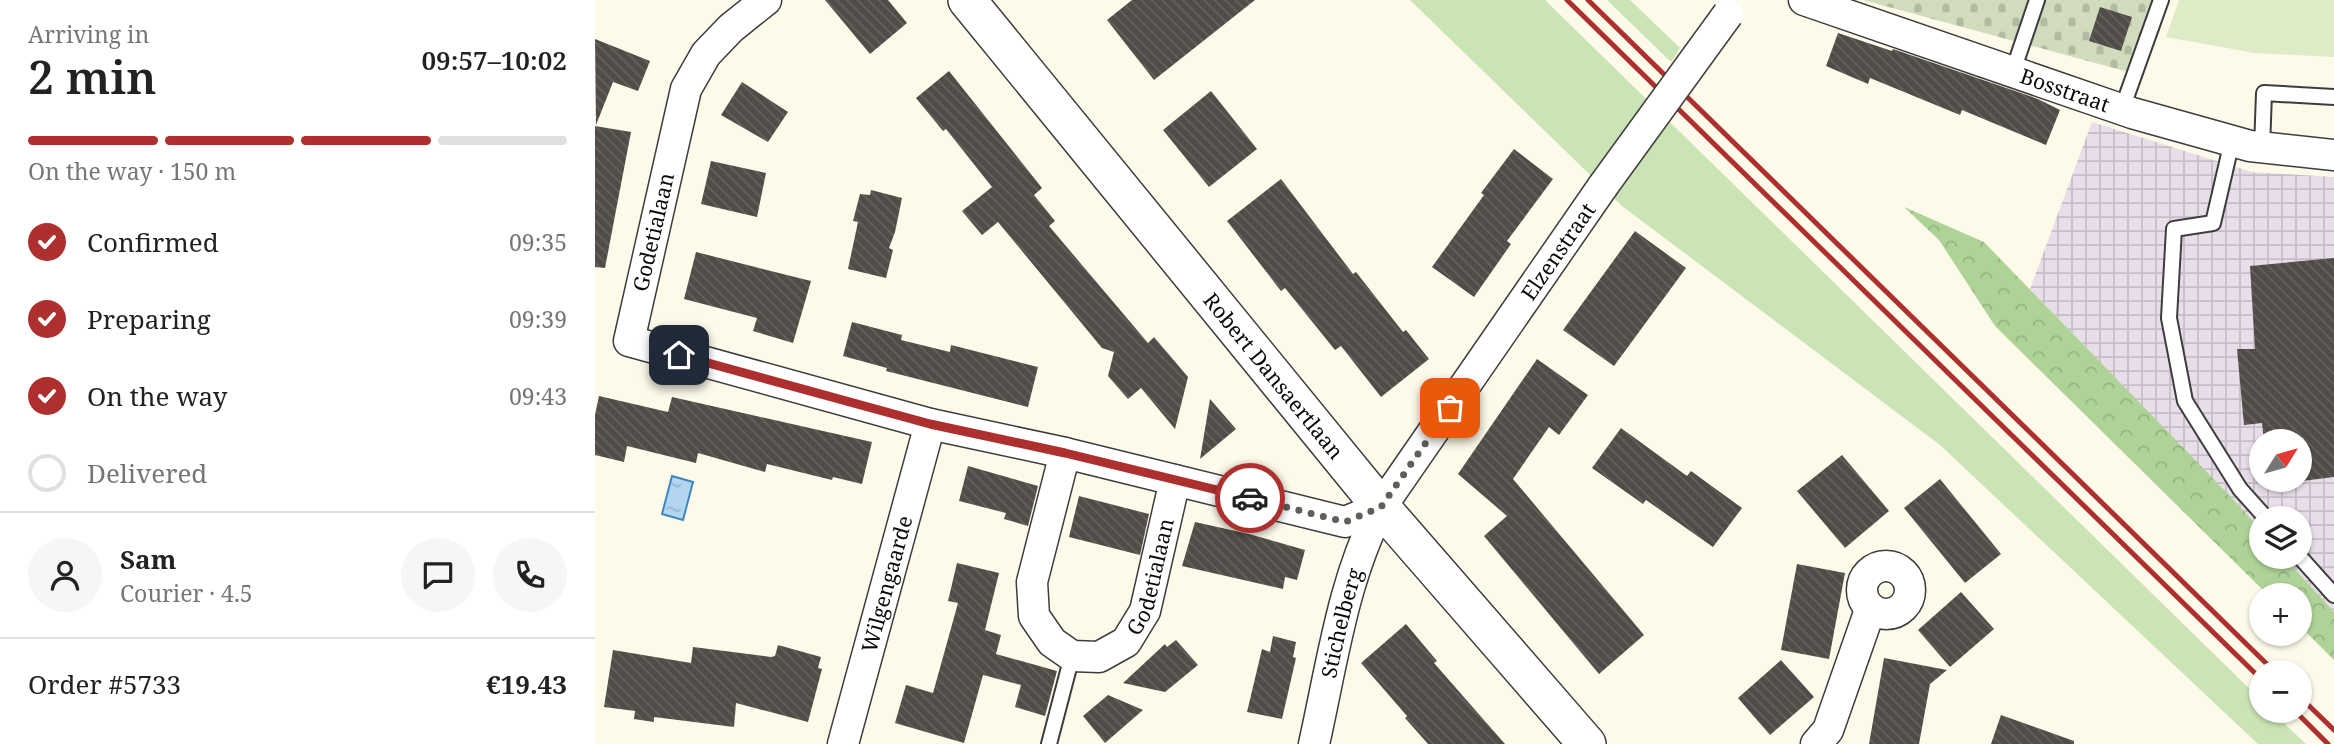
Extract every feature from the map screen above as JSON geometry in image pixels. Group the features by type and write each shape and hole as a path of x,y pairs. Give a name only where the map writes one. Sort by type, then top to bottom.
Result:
{"street":[{"name":"Godetialaan","path":"766,0 731,28 706,54 686,89 629,341 930,424 1065,453 1345,522 1381,507"},
{"name":"Robert Dansaertlaan","path":"967,0 1381,507 1587,744"},
{"name":"Bosstraat","path":"1804,0 2122,109 2262,148 2334,155"},
{"name":"Elzenstraat","path":"1381,507 1603,186 1733,7"},
{"name":"Wilgengaarde","path":"843,744 930,424"},
{"path":"1065,453 1032,582 1034,616 1052,642 1072,656"},
{"name":"Godetialaan","path":"1072,656 1099,657 1126,642 1145,611 1175,480"},
{"name":"Stichelberg","path":"1314,744 1353,571 1381,507"},
{"path":"1816,744 1828,730 1870,610"}],"lane":[{"path":"2013,71 2037,0"},
{"path":"2122,109 2161,0"},
{"path":"2262,148 2264,93 2334,97"},
{"path":"2232,141 2213,223 2174,229 2169,318 2185,401 2240,489 2255,506"},
{"path":"2311,569 2334,595"},
{"path":"1049,744 1072,656"}],"shaded area":[{"path":"2092,122 2252,172 2334,177 2334,612 2312,588 2312,583 2308,583 2295,569 2312,569 2312,506 2249,506 2249,517 2030,289"}],"green space":[{"path":"1410,0 1545,0 2249,688 2249,723 2284,723 2306,744 2258,744 1940,445 1622,206"},
{"path":"1607,0 1630,0 1680,48 1671,62"},
{"path":"1863,0 2154,0 2132,73"},
{"path":"2179,0 2334,0 2334,57 2255,53 2166,37"},
{"path":"1904,207 1984,242 2230,496 2249,517 2249,569 2295,569 2308,583 2256,583 1995,326 1939,240"},
{"path":"2312,588 2334,612 2334,660 2312,638"}],"water":[{"path":"672,476 693,482 683,520 662,514"}],"building":[{"path":"825,0 888,0 907,23 870,54"},
{"path":"1132,0 1255,0 1154,80 1107,20"},
{"path":"2100,7 2132,17 2121,51 2089,41"},
{"path":"1838,33 2038,99 2060,110 2046,145 1962,110 1960,115 1870,78 1868,84 1826,66"},
{"path":"595,39 650,61 638,91 613,82 596,125"},
{"path":"949,71 1042,188 1034,195 1055,221 1049,226 1148,343 1154,337 1188,377 1175,429 1141,388 1128,399 1108,376 1114,352 1102,348 998,222 982,235 962,211 992,187 946,129 943,131 916,98"},
{"path":"742,82 788,112 768,142 721,115"},
{"path":"1211,91 1257,149 1209,187 1163,130"},
{"path":"595,126 631,132 605,268 595,267"},
{"path":"1514,149 1553,179 1507,241 1511,244 1474,297 1432,267"},
{"path":"711,161 766,173 757,217 701,204"},
{"path":"1281,179 1353,274 1356,272 1403,332 1406,330 1429,359 1381,397 1341,346 1335,350 1285,288 1281,291 1227,221"},
{"path":"871,190 902,198 889,248 893,250 886,278 848,269 858,222 853,221 860,194 870,195"},
{"path":"1635,231 1686,268 1614,366 1563,330"},
{"path":"696,252 811,281 793,343 753,331 757,318 684,299"},
{"path":"2334,258 2334,477 2312,480 2312,429 2263,429 2262,423 2244,425 2237,349 2255,349 2250,266"},
{"path":"852,322 902,335 901,340 950,352 951,345 1038,367 1028,407 886,371 887,368 843,356"},
{"path":"1537,359 1588,395 1559,435 1549,427 1513,479 1644,635 1599,674 1484,536 1507,516 1458,474"},
{"path":"599,396 668,412 672,397 872,442 862,484 833,477 832,480 767,464 765,472 698,453 696,463 627,446 624,462 595,455 595,415"},
{"path":"1210,399 1236,429 1200,459"},
{"path":"1621,428 1687,476 1691,471 1742,508 1713,547 1646,500 1643,504 1592,468"},
{"path":"1842,455 1889,511 1845,548 1797,491"},
{"path":"968,466 1038,486 1028,526 1004,519 1006,513 959,501"},
{"path":"1940,479 2001,554 1965,583 1904,508"},
{"path":"1079,496 1149,514 1140,555 1069,537"},
{"path":"1195,522 1305,550 1297,580 1285,577 1283,589 1182,566"},
{"path":"957,563 999,573 985,630 1001,635 996,654 1057,671 1045,716 1015,707 1021,685 983,675 964,743 895,723 906,685 933,693 958,603 948,601"},
{"path":"1797,564 1845,573 1829,659 1781,650"},
{"path":"1961,592 1994,629 1950,667 1918,630"},
{"path":"1406,624 1437,661 1434,663 1505,744 1428,744 1405,718 1407,716 1361,663"},
{"path":"1273,636 1296,642 1293,657 1296,658 1282,719 1247,712 1262,649 1270,652"},
{"path":"1176,640 1198,665 1165,692 1123,683 1165,644 1167,647"},
{"path":"778,645 821,657 818,668 822,669 808,722 736,703 734,727 654,717 654,722 634,719 635,711 604,707 613,650 691,663 693,647 771,657 775,656"},
{"path":"1884,658 1947,670 1930,684 1919,744 1869,744"},
{"path":"1781,660 1814,697 1770,735 1738,698"},
{"path":"1108,695 1143,710 1105,743 1083,716"},
{"path":"2001,715 2074,741 2074,744 1991,744"}],"railway":[{"path":"1567,0 2249,667"},
{"path":"1588,0 2263,660"},
{"path":"2312,709 2334,730"},
{"path":"2307,723 2328,744"}],"way so far":[{"path":"1250,498 1345,522 1381,507 1450,408"}],"route":[{"path":"679,355 930,424 1065,453 1250,498"}]}
